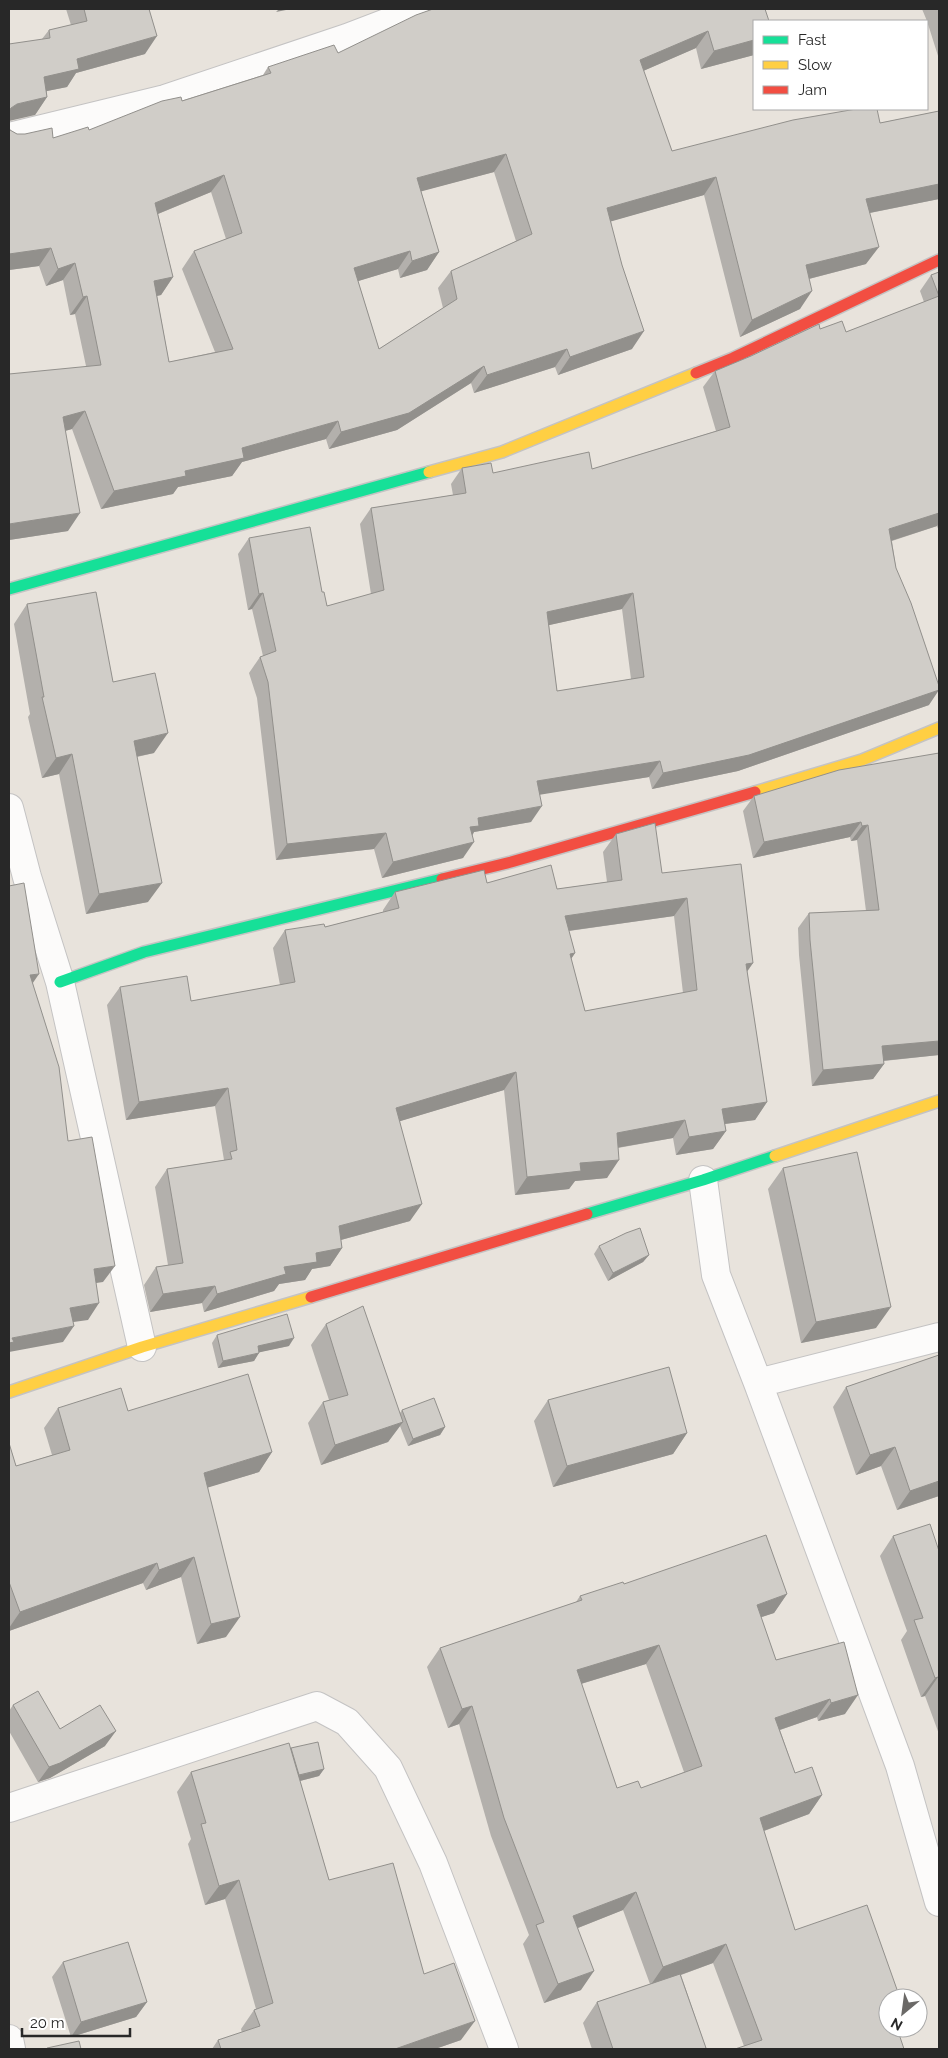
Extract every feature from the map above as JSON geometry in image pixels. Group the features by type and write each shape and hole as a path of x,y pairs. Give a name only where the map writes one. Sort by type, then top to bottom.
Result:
{"street":[{"path":"9,137 165,100 347,38 423,9"},
{"path":"9,589 502,452 733,358 939,260"},
{"path":"60,982 144,952 511,862 642,825 862,760 939,728"},
{"path":"9,808 18,880 60,982 142,1347"},
{"path":"9,1392 142,1347 703,1180 891,1116 939,1102"},
{"path":"703,1180 716,1275 900,1766 939,1902"},
{"path":"758,1383 939,1337"},
{"path":"9,1808 316,1706 347,1722 388,1768 432,1863 504,2049"},
{"path":"9,2039 11,2049"}],"building":[{"path":"84,9 149,9 157,36 77,59 79,69 44,77 47,97 17,104 9,111 9,44 50,38 49,30 87,21"},
{"path":"433,9 765,9 769,20 753,20 753,40 714,51 708,31 640,60 672,151 793,120 850,110 877,110 880,123 939,111 939,184 866,199 879,247 806,265 812,291 752,320 716,177 607,208 622,265 644,331 570,357 567,349 487,375 484,366 409,413 341,432 338,421 242,448 244,458 185,471 186,476 114,491 85,411 63,417 80,513 9,524 9,374 101,365 87,296 83,297 75,263 58,269 51,248 9,254 9,128 17,134 25,134 52,128 53,138 88,127 89,130 162,101 181,97 182,101 271,73 268,67 334,45 338,53 416,15","holes":["506,154 532,234 451,271 457,299 379,349 354,268 410,251 412,261 439,252 417,178","224,175 242,233 194,251 233,349 169,362 154,281 173,277 155,203"]},
{"path":"939,272 939,296 931,275"},
{"path":"939,296 939,513 889,529 896,568 911,603 939,690 749,755 663,773 660,761 537,781 542,806 478,818 479,826 470,827 474,842 393,862 386,833 287,844 268,682 260,657 276,651 263,593 259,594 249,538 310,527 322,592 324,592 327,606 384,590 371,508 466,493 462,468 491,463 493,473 589,452 592,469 730,427 715,371 819,324 820,329 842,321 846,332","holes":["633,593 644,677 557,691 547,612"]},
{"path":"96,592 113,682 155,673 168,733 134,741 162,883 99,894 72,754 56,758 42,697 44,697 27,604"},
{"path":"939,753 939,1041 882,1046 884,1064 823,1070 809,913 879,910 868,825 862,826 861,822 764,842 754,796 839,770"},
{"path":"655,823 662,873 741,864 753,963 746,964 767,1102 722,1109 726,1131 689,1137 685,1120 617,1133 619,1160 580,1163 581,1171 527,1177 516,1072 396,1108 422,1204 339,1226 342,1248 316,1253 317,1262 284,1267 286,1274 217,1294 215,1286 163,1294 156,1267 183,1263 167,1169 232,1159 230,1152 237,1150 228,1088 139,1102 120,987 187,976 191,1001 295,982 285,930 324,924 325,927 399,908 395,892 484,870 487,883 551,865 557,889 622,880 616,834","holes":["687,898 697,990 585,1011 570,954 575,953 565,916"]},
{"path":"24,883 39,974 30,975 59,1067 68,1141 92,1137 115,1266 94,1269 99,1303 70,1308 74,1326 12,1338 14,1342 9,1343 9,886"},
{"path":"857,1152 891,1307 816,1322 783,1168"},
{"path":"640,1228 649,1255 613,1273 599,1246"},
{"path":"363,1306 403,1422 335,1445 323,1402 348,1395 326,1324"},
{"path":"287,1314 294,1338 258,1346 259,1353 223,1361 217,1335"},
{"path":"939,1355 939,1481 910,1491 895,1447 870,1455 846,1387"},
{"path":"669,1367 687,1433 567,1466 548,1400"},
{"path":"248,1374 272,1452 204,1473 240,1617 211,1624 194,1557 159,1570 157,1563 20,1612 9,1582 9,1443 16,1466 70,1450 58,1408 121,1388 128,1411"},
{"path":"434,1398 445,1427 413,1439 402,1410"},
{"path":"930,1524 939,1551 939,1679 938,1677 935,1678 914,1620 923,1618 893,1536"},
{"path":"766,1535 787,1594 757,1605 776,1660 844,1642 858,1695 831,1703 830,1699 775,1718 795,1773 812,1767 822,1795 760,1818 795,1930 867,1905 896,1988 878,1988 878,2038 900,2038 904,2049 735,2049 762,2040 726,1944 663,1967 636,1892 573,1916 594,1971 558,1984 536,1925 544,1922 504,1818 472,1706 462,1709 440,1648 582,1600 580,1596 623,1582 624,1584","holes":["659,1645 702,1766 641,1788 638,1781 617,1788 577,1670"]},
{"path":"38,1691 60,1729 100,1705 116,1731 60,1763 49,1767 13,1705"},
{"path":"318,1742 324,1769 299,1775 291,1748"},
{"path":"289,1743 329,1880 393,1863 424,1974 454,1963 475,2021 395,2049 221,2049 218,2040 260,2026 254,2010 273,2003 239,1880 219,1886 201,1824 206,1823 191,1772"},
{"path":"128,1942 147,2002 81,2022 63,1962"},
{"path":"680,1974 706,2048 613,2049 597,2002"},
{"path":"79,2041 81,2049 47,2049 47,2048"}],"traffic: fast":[{"path":"9,589 429,472"},
{"path":"60,982 144,952 442,879"},
{"path":"587,1214 703,1180 775,1156"}],"traffic: slow":[{"path":"429,472 502,452 696,373"},
{"path":"755,792 862,760 939,728"},
{"path":"775,1156 939,1101"},
{"path":"9,1392 142,1347 311,1297"}],"traffic: jam":[{"path":"696,373 733,358 939,260"},
{"path":"442,879 511,862 755,792"},
{"path":"311,1297 587,1214"}]}
